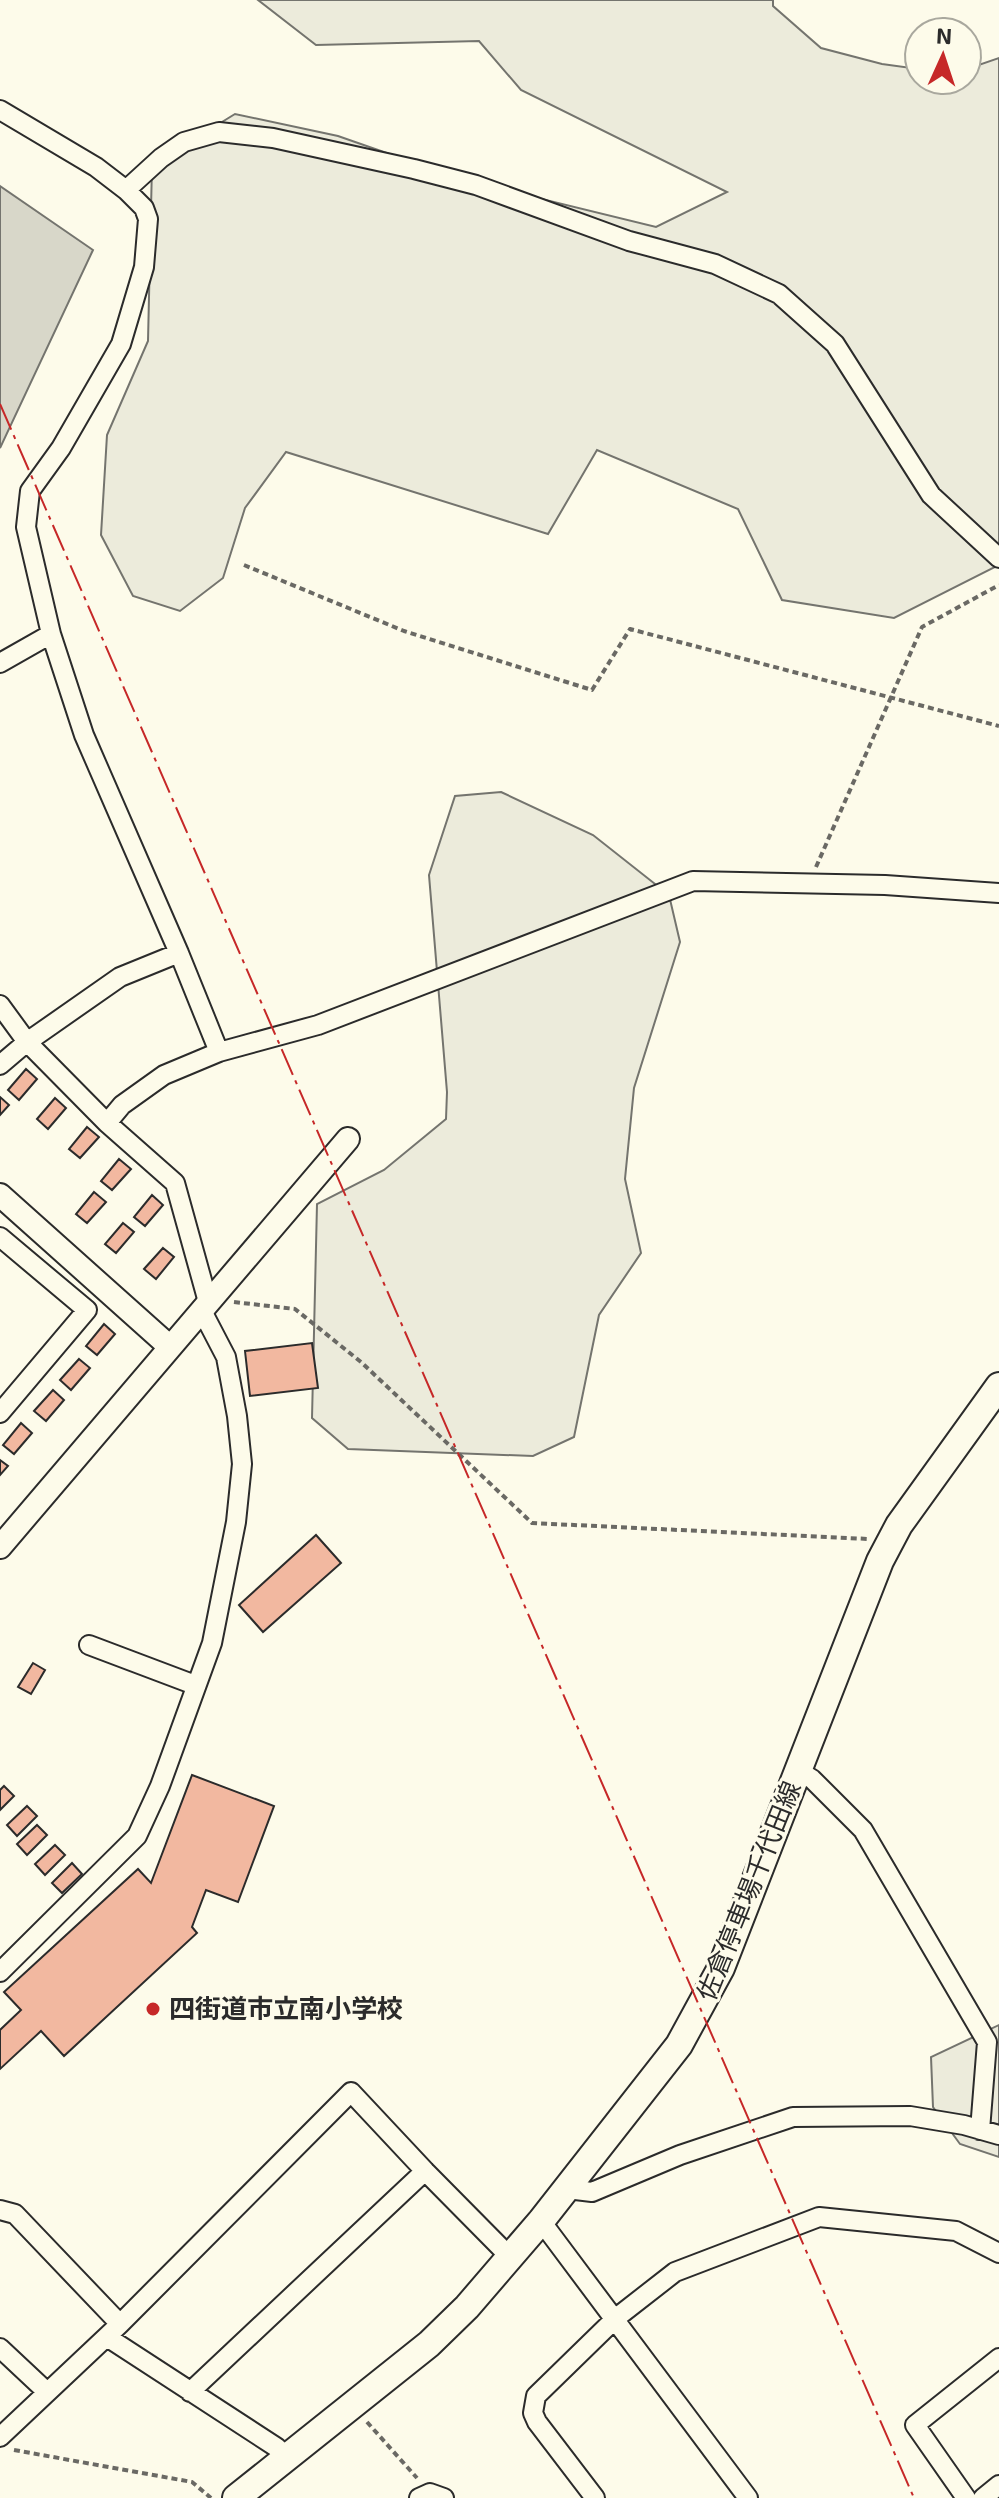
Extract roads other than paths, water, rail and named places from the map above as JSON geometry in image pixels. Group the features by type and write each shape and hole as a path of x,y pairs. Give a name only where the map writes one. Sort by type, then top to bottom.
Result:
{"main road":[{"name":"佐倉停車場千代田線","path":"236,2498 429,2344 467,2307 567,2189 679,2045 721,1968 880,1561 899,1525 999,1386"}],"street":[{"path":"0,110 96,167 144,208 148,231 144,267 121,344 61,448 30,491 26,527 51,634 84,735 219,1052"},
{"path":"126,190 184,142 219,132 246,135 414,169 476,185 629,241 715,264 779,294 835,344 931,495 999,558"},
{"path":"0,663 51,634"},
{"path":"107,1123 122,1105 164,1075 219,1052 318,1025 693,881 885,885 999,893"},
{"path":"0,1065 27,1042 120,977 179,953"},
{"path":"0,1005 27,1042 107,1123 175,1183 205,1306 226,1357 242,1464 236,1522 212,1643 160,1786 137,1836 0,1972"},
{"path":"0,1547 348,1139"},
{"path":"0,1195 170,1347"},
{"path":"0,1237 87,1310 0,1413"},
{"path":"89,1645 195,1685"},
{"path":"799,1771 812,1779 863,1830 987,2042 980,2130"},
{"path":"0,2437 113,2330 351,2092 510,2257"},
{"path":"567,2189 592,2192 680,2155 793,2117 850,2114 910,2116 999,2135"},
{"path":"190,2392 425,2171"},
{"path":"0,2210 15,2214 113,2330 190,2392 287,2457"},
{"path":"595,2498 537,2422 533,2413 536,2396 616,2318 675,2272 819,2217 956,2231 999,2253"},
{"path":"541,2221 748,2498"},
{"path":"0,2348 47,2392"},
{"path":"966,2498 915,2425 999,2358"},
{"path":"983,2498 999,2485"}],"place":[{"name":"四街道市立南小学校","path":"153,2009"}]}
